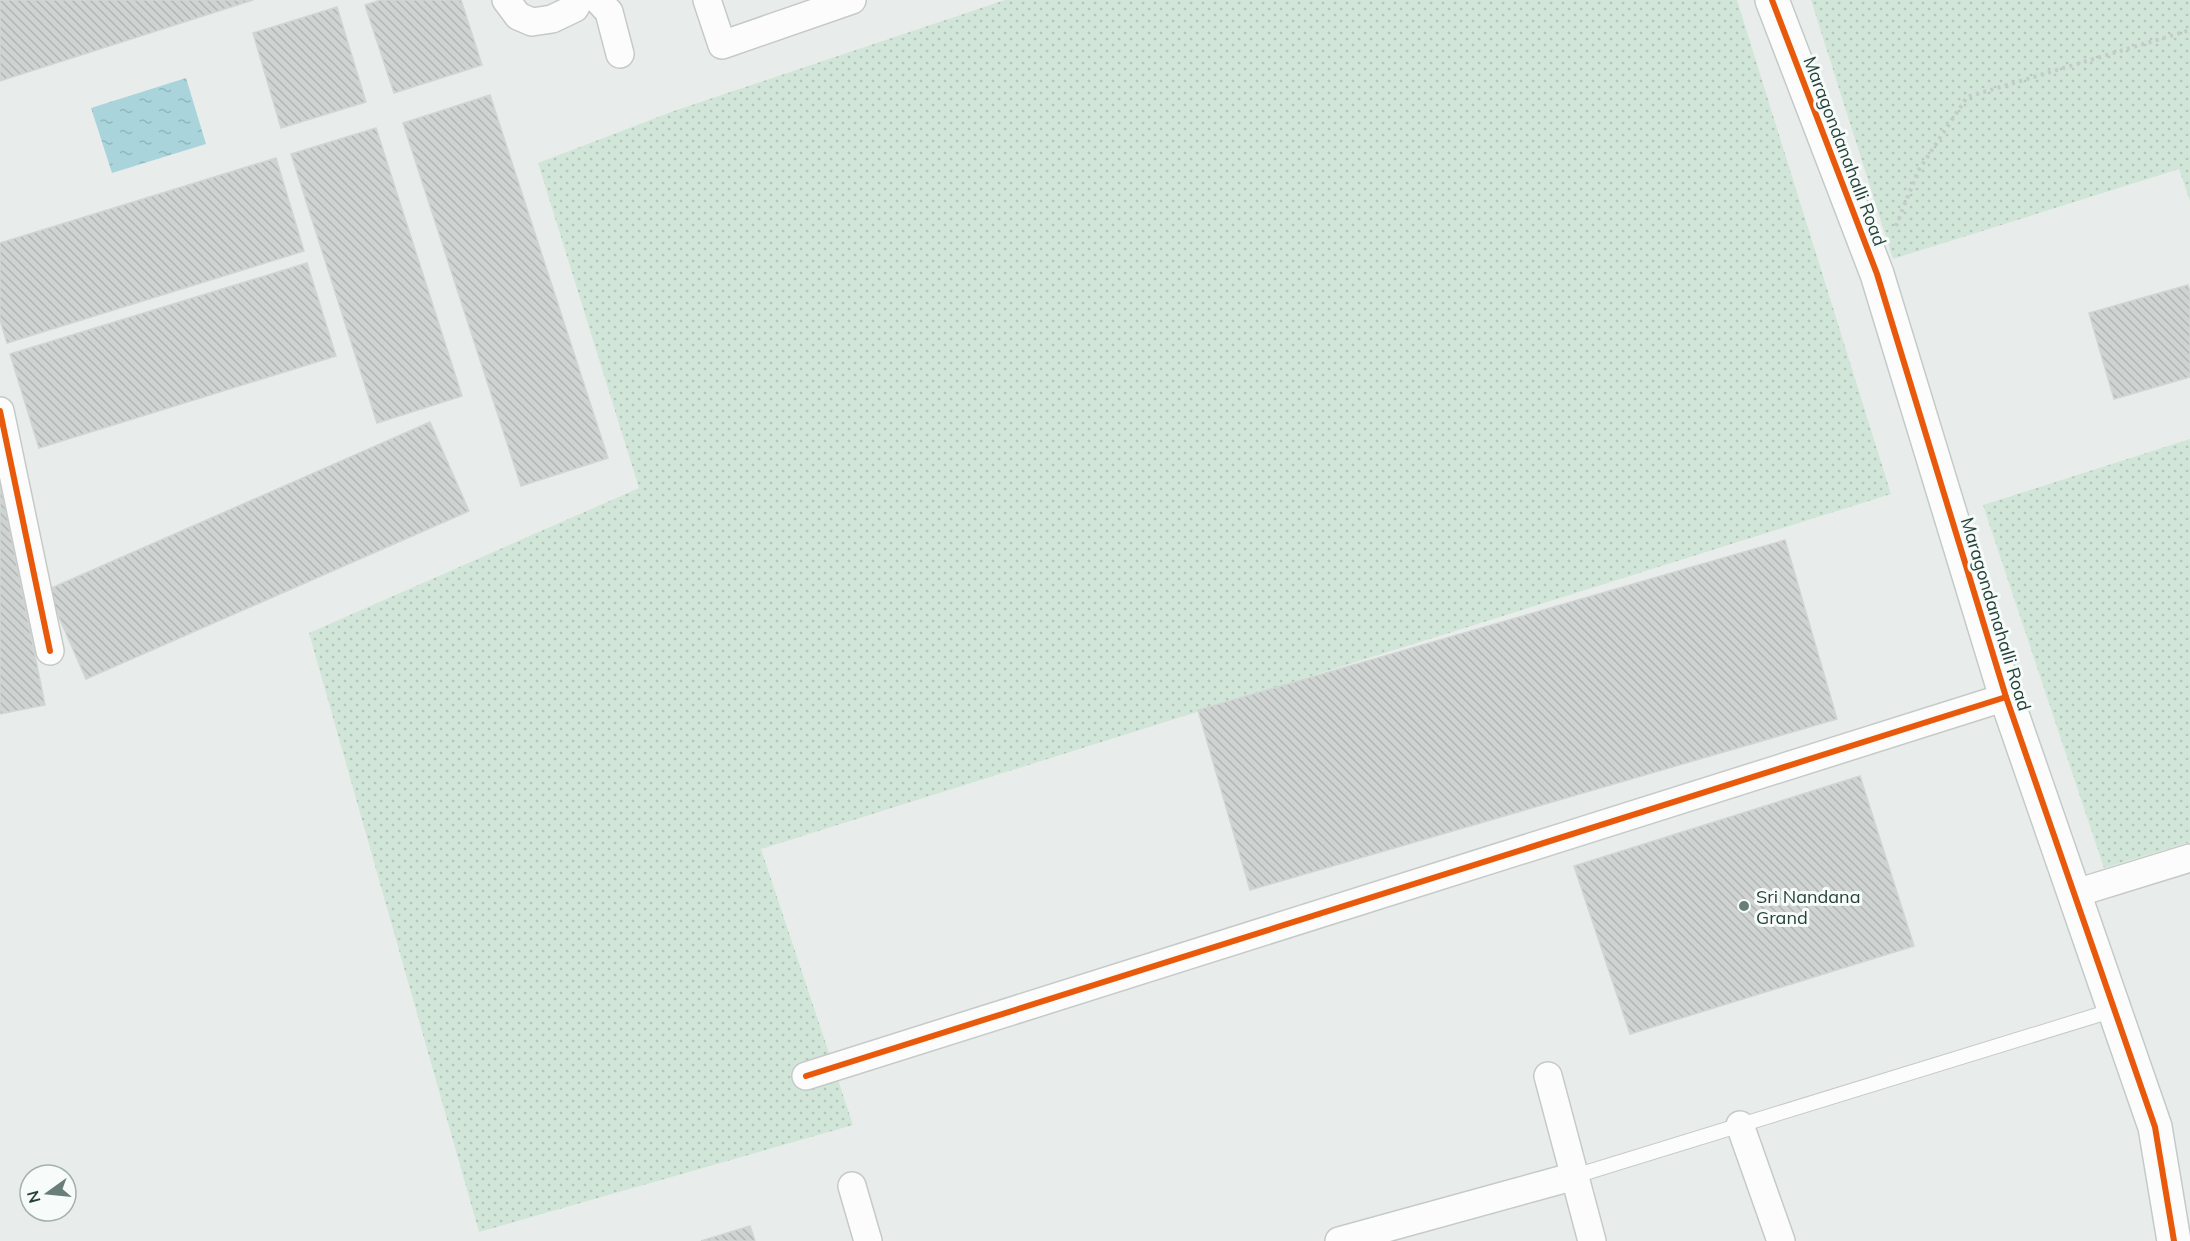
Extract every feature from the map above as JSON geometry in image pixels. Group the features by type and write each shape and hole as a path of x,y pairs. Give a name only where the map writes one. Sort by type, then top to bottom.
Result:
{"street":[{"path":"506,0 518,16 532,22 552,19 575,9 579,0"},
{"path":"598,0 609,12 620,54"},
{"path":"708,0 722,45 852,0"},
{"name":"Maragondanahalli Road","path":"1772,0 1877,274 2006,697 2154,1127 2174,1241"},
{"path":"0,411 50,651"},
{"path":"806,1076 2006,697"},
{"path":"2073,894 2190,858"},
{"path":"1548,1076 1592,1241"},
{"path":"1740,1125 1781,1241"},
{"path":"1339,1241 1575,1176"},
{"path":"852,1186 868,1241"}],"lane":[{"path":"1575,1176 2114,1010"}],"path":[{"path":"1877,274 1918,171 1968,97 2190,30"}],"green space":[{"path":"1005,0 1737,0 1891,494 761,849 853,1125 479,1232 309,633 639,488 538,163 674,111"},
{"path":"1811,0 2190,0 2190,201 2179,169 1893,259"},
{"path":"2190,439 2190,842 2104,868 1983,505"}],"water":[{"path":"186,78 206,144 112,173 91,108"}],"building":[{"path":"0,0 253,0 0,81"},
{"path":"381,0 461,0 482,65 394,93 365,5"},
{"path":"337,7 366,102 281,128 253,33"},
{"path":"490,95 608,458 521,486 403,123"},
{"path":"376,128 462,396 377,423 291,154"},
{"path":"276,158 304,251 7,343 0,320 0,243"},
{"path":"307,263 336,356 39,448 10,354"},
{"path":"2188,285 2190,292 2190,377 2114,399 2089,313"},
{"path":"430,422 469,511 86,679 47,590"},
{"path":"0,482 45,705 0,714"},
{"path":"1785,540 1837,719 1250,890 1198,710"},
{"name":"Sri Nandana Grand","path":"1860,776 1914,946 1630,1034 1574,866"},
{"path":"750,1226 755,1241 701,1241"}],"cycle path":[{"path":"1772,0 1877,274 2006,697 2155,1127 2174,1241"},
{"path":"0,411 50,651"},
{"path":"806,1076 2006,697"}],"place":[{"name":"Sri Nandana Grand","path":"1744,906"}]}
